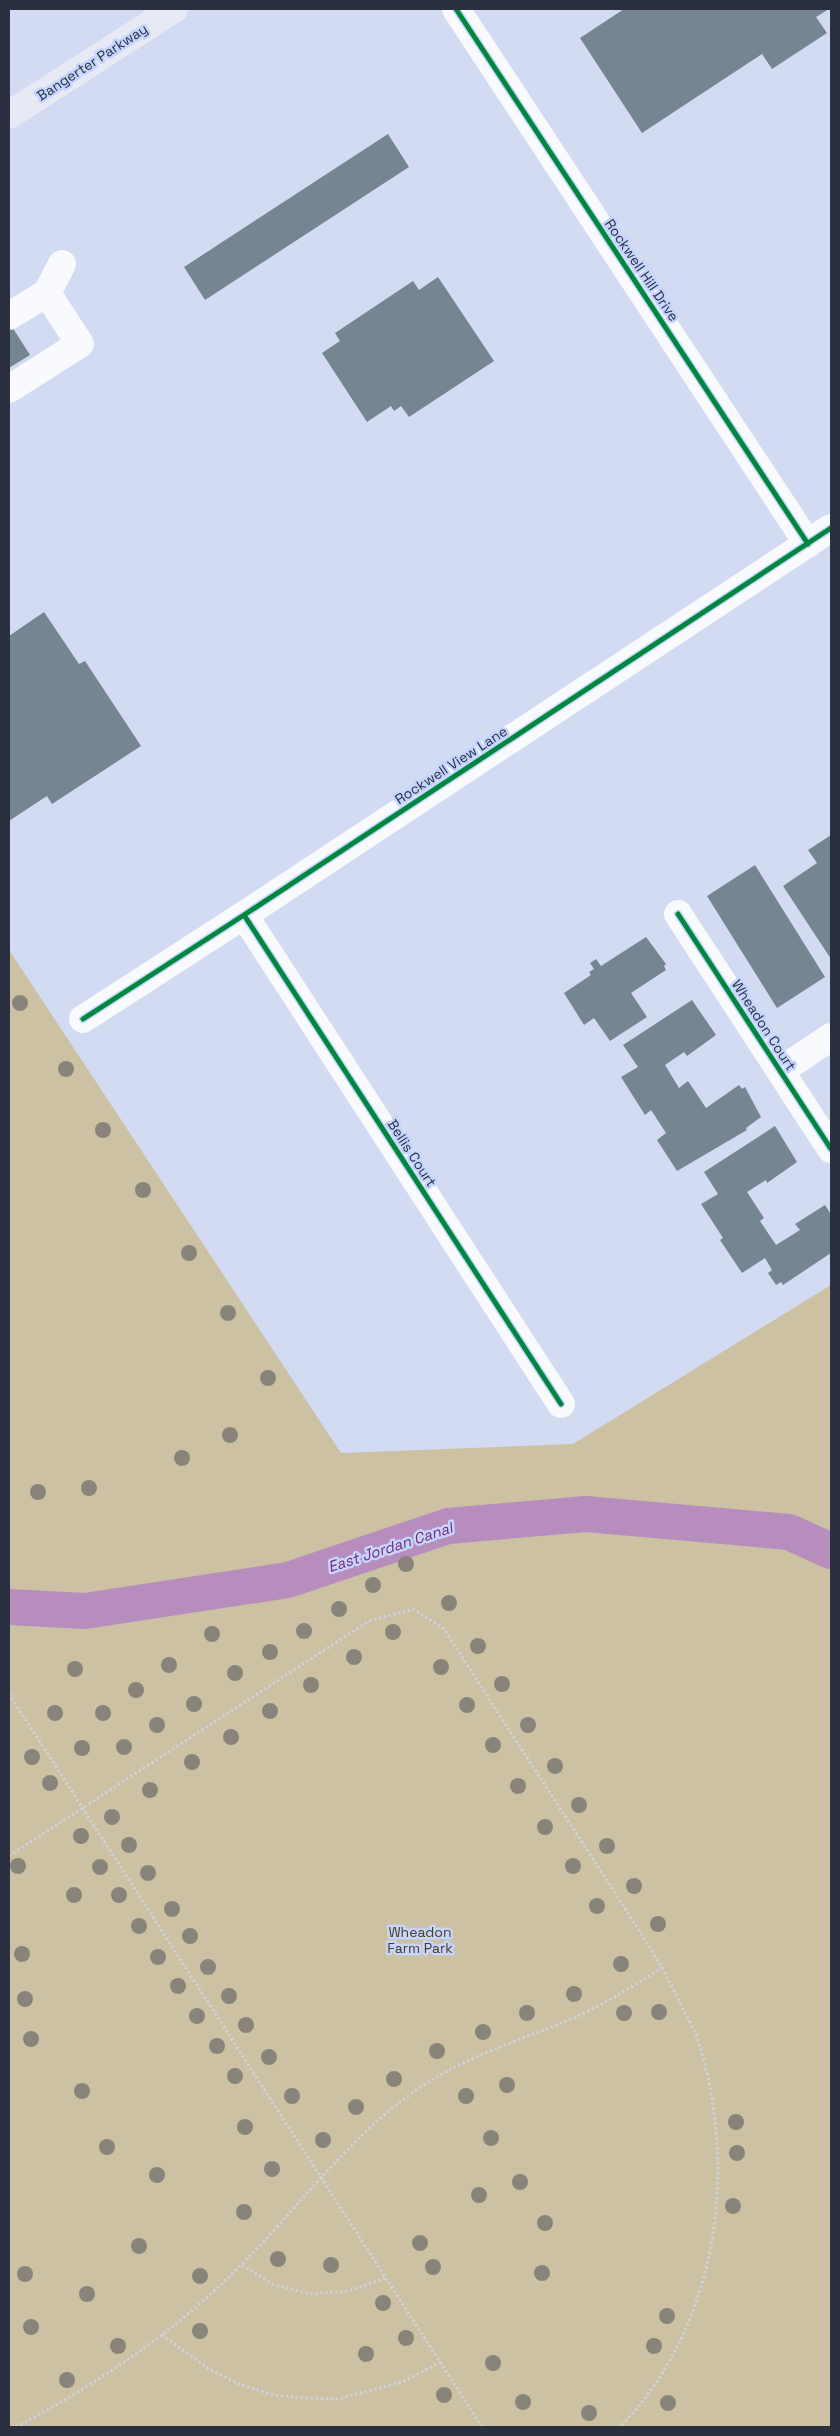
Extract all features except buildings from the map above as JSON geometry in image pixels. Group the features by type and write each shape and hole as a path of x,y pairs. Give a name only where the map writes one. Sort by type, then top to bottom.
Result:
{"main road":[{"name":"Bangerter Parkway","path":"9,115 174,9"}],"street":[{"name":"Rockwell Hill Drive","path":"456,9 808,544"},
{"path":"9,316 46,293 62,264"},
{"path":"9,389 80,344 46,293"},
{"name":"Rockwell View Lane","path":"83,1019 831,528"},
{"name":"Wheadon Court","path":"678,914 831,1150"},
{"name":"Bellis Court","path":"244,915 561,1404"},
{"name":"Wheadon Court","path":"780,1071 831,1037"}],"path":[{"path":"9,1856 369,1620 412,1609 444,1630 663,1968 697,2038 716,2114 719,2188 710,2255 695,2308 673,2358 643,2404 620,2427"},
{"path":"9,1694 482,2427"},
{"path":"16,2427 96,2382 162,2335 242,2264 320,2176 378,2122 415,2091 457,2066 617,1997 663,1968"},
{"path":"242,2264 272,2284 310,2294 348,2292 386,2278"},
{"path":"162,2335 209,2369 239,2384 274,2395 338,2399 393,2385 441,2362"}],"green space":[{"name":"Wheadon Farm Park","path":"9,950 341,1453 573,1444 831,1285 831,2427 9,2427"}],"waterway":[{"name":"East Jordan Canal","path":"9,1607 85,1611 288,1580 448,1526 586,1514 789,1532 831,1551"}],"cycle path":[{"path":"456,9 808,544"},
{"path":"83,1019 831,528"},
{"path":"678,914 831,1149"},
{"path":"244,915 561,1404"}]}
